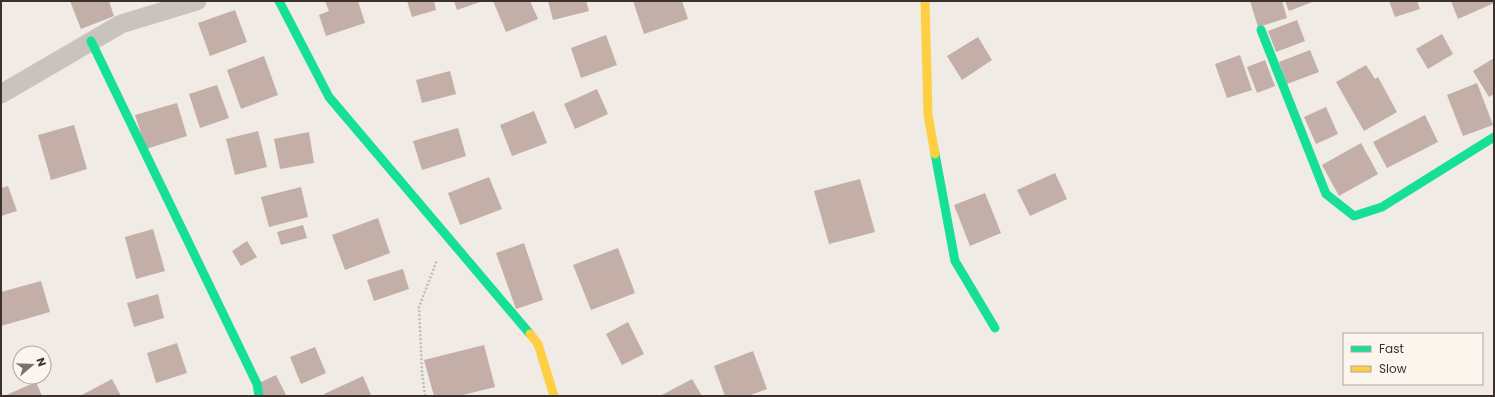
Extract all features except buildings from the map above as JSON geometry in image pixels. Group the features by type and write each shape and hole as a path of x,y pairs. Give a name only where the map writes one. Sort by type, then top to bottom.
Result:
{"street":[{"path":"1,94 121,24 198,1"},
{"path":"279,1 329,97 538,344 554,396"},
{"path":"926,1 928,115 955,261 995,328"},
{"path":"1260,30 1326,194 1354,216 1382,207 1494,137"},
{"path":"91,41 257,384 260,396"}],"path":[{"path":"425,396 422,373 419,307 447,236"}],"traffic: fast":[{"path":"279,1 329,97 530,334"},
{"path":"1261,30 1326,194 1354,216 1382,207 1494,137"},
{"path":"91,41 257,384 259,396"},
{"path":"935,154 955,261 995,328"}],"traffic: slow":[{"path":"925,1 928,115 935,154"},
{"path":"530,334 538,344 554,396"}]}
